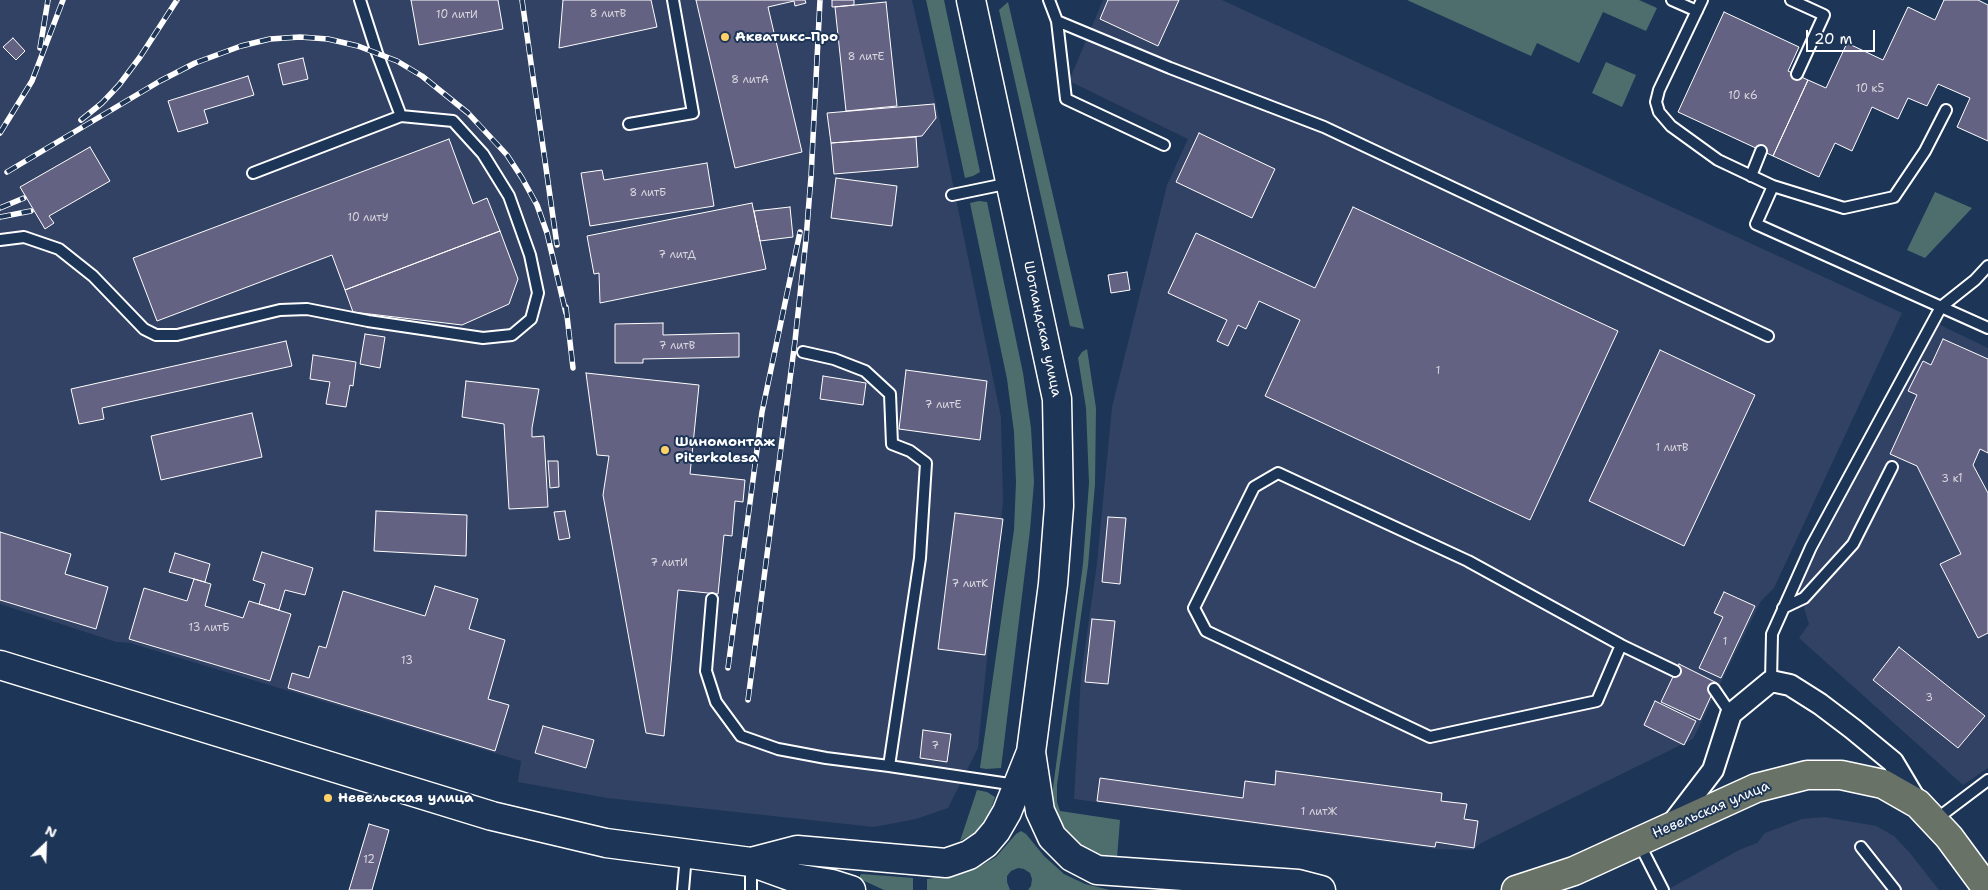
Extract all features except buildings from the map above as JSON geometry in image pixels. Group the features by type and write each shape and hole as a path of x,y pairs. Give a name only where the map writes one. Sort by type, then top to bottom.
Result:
{"main road":[{"name":"Невельская улица","path":"1516,890 1574,871 1756,788 1807,775 1841,775 1883,784 1927,812 1988,890"}],"street":[{"name":"Шотландская улица","path":"971,0 1057,399 1059,506 1053,584 1031,752"},
{"path":"0,665 492,816 606,843 751,862 796,878 832,884 851,890"},
{"path":"1670,827 1714,770 1731,714 1770,681 1790,685 1820,704 1867,740 1893,762 1927,812"},
{"path":"751,862 798,850 946,863 969,855 985,844 996,831 1007,812 1031,752"},
{"path":"1031,752 1040,811 1052,837 1072,857 1097,870 1298,884 1321,890"}],"lane":[{"path":"360,0 377,53 401,116"},
{"path":"629,124 693,113 673,0"},
{"path":"1049,0 1057,21 1066,99 1164,145"},
{"path":"1672,0 1697,11"},
{"path":"1702,0 1658,90 1656,102 1659,112 1670,126 1718,160 1773,186 1844,208 1894,197 1925,151 1946,110"},
{"path":"1791,0 1824,15 1797,74"},
{"path":"1057,21 1170,68 1324,127 1768,336"},
{"path":"0,240 24,237 59,248 93,276 144,329 156,335 177,335 280,310 307,309 368,321 483,338 512,335 530,319 538,294 530,256 509,196 483,154 453,121 401,116 253,173"},
{"path":"1751,176 1762,151"},
{"path":"952,195 1011,182"},
{"path":"1773,186 1756,224 1988,328"},
{"path":"1770,681 1772,634 1811,547 1941,307 1975,280 1988,266"},
{"path":"803,352 834,359 865,371 890,394 892,444 910,451 926,462 920,558 890,766"},
{"path":"1783,608 1804,598 1852,544 1892,467"},
{"path":"1622,644 1597,701 1430,737 1206,631 1194,608 1254,487 1278,473 1468,561 1676,671"},
{"path":"712,599 706,671 716,702 741,736 778,749 826,758 1017,786"},
{"path":"1714,689 1731,714"},
{"path":"1927,812 1988,780"},
{"path":"1639,842 1663,890"},
{"path":"1861,847 1895,890"},
{"path":"683,890 686,854"},
{"path":"750,890 751,862"}],"shaded area":[{"path":"0,0 912,0 942,131 1001,417 1003,501 978,748 948,808 916,819 874,827 607,798 518,782 521,761 130,643 116,642 0,604"},
{"path":"1103,0 1222,0 1902,313 1774,588 1761,601 1693,739 1481,843 1473,850 1435,849 1074,799 1081,676 1097,563 1112,407 1167,185 1188,139 1069,81"},
{"path":"1936,323 1988,348 1988,768 1963,785 1799,638 1809,624 1798,589"},
{"path":"1824,817 1876,826 1894,836 1939,890 1667,890 1739,850 1757,843 1765,833 1802,819"}],"green space":[{"path":"926,0 944,0 980,172 965,178"},
{"path":"1407,0 1639,0 1657,8 1646,31 1603,12 1579,63 1537,43 1531,56"},
{"path":"1008,2 1084,329 1070,326 999,10"},
{"path":"1606,62 1636,75 1622,107 1592,93"},
{"path":"1935,192 1972,208 1925,258 1907,250"},
{"path":"987,202 1023,373 1031,428 1034,482 1030,530 1001,768 986,769 980,768 1014,530 1016,482 1014,432 1007,379 970,203"},
{"path":"1087,349 1096,408 1095,484 1088,566 1057,785 1057,802 1060,811 1120,820 1117,858 1096,854 1077,843 1068,833 1057,815 1052,795 1083,564 1089,483 1086,408 1078,358"},
{"path":"977,790 987,792 995,797 991,809 987,818 976,832 960,841"},
{"path":"1021,831 1064,874 1085,884 1110,890 1028,890 1032,879 1030,873 1018,868 1011,871 1007,876 1010,890 927,890 927,879 955,875 982,865 996,857 1016,834"},
{"path":"862,874 913,878 913,890 884,890 860,879"}],"railway":[{"path":"40,48 48,0"},
{"path":"0,133 32,81 63,0"},
{"path":"81,120 102,103 119,85 140,57 177,0"},
{"path":"522,0 557,245"},
{"path":"748,700 795,341 806,239 820,0"},
{"path":"7,172 160,81 195,63 241,46 270,39 300,37 328,39 358,46 397,61 422,76 468,113 507,155 537,205 547,233 566,313"},
{"path":"0,208 24,198"},
{"path":"0,217 31,211"},
{"path":"728,668 762,412 800,232"},
{"path":"566,307 573,368"}],"place":[{"name":"Акватикс-Про","path":"725,37"},
{"name":"Шиномонтаж Piterkolesa","path":"665,450"},
{"name":"Невельская улица","path":"328,798"}]}
